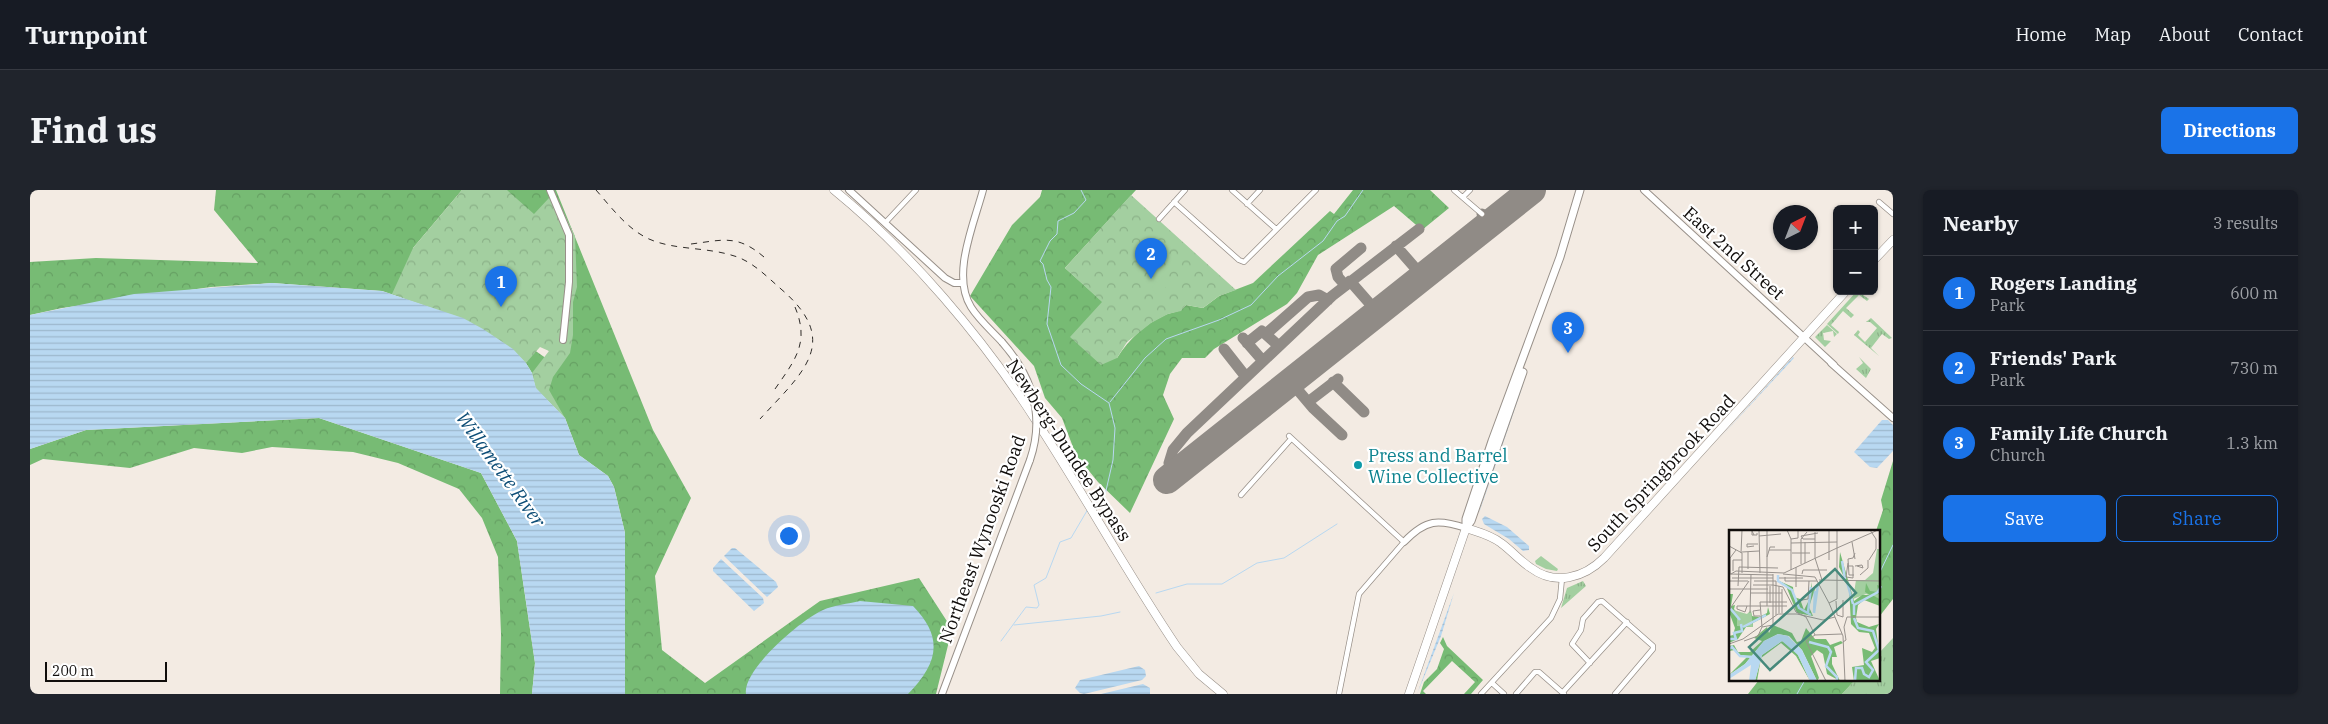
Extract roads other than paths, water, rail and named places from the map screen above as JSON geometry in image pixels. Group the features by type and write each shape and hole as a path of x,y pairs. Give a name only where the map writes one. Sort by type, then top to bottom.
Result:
{"highway":[{"name":"Newberg-Dundee Bypass","path":"834,190 888,240 950,307 999,369 1048,440 1177,647 1199,674 1223,694"},
{"path":"1878,256 1891,245"},
{"name":"South Springbrook Road","path":"1562,578 1581,574 1599,563 1842,295"},
{"path":"1409,694 1466,528 1495,539 1541,574 1562,578"}],"main road":[{"path":"1466,528 1467,518 1492,441 1570,228 1580,190"}],"street":[{"path":"849,190 947,280 962,283 962,268 983,190"},
{"path":"885,223 916,190"},
{"path":"1159,219 1185,190"},
{"path":"1232,190 1276,229"},
{"path":"1247,204 1260,190"},
{"path":"1174,202 1242,262 1249,259 1276,229 1316,190"},
{"path":"1454,190 1482,214"},
{"path":"1463,197 1470,190"},
{"name":"East 2nd Street","path":"1644,190 1893,418"},
{"path":"548,191 569,235 569,282 563,340"},
{"path":"1879,202 1893,214"},
{"name":"Northeast Wynooski Road","path":"942,694 1030,460 1037,428 1035,402 1022,367 971,308 962,283"},
{"path":"1241,495 1290,438 1404,542"},
{"path":"1339,694 1359,594 1404,542 1417,530 1430,523 1444,522 1466,528"},
{"path":"1482,694 1551,618 1560,599 1562,578"},
{"path":"1590,663 1572,644 1581,630 1583,619 1598,602 1605,602 1654,649 1615,694"},
{"path":"1516,694 1535,672 1539,672 1564,693 1627,622"},
{"path":"1492,683 1504,694"}],"water":[{"name":"Willamette River","path":"272,283 382,291 463,318 513,349 526,363 532,373 536,388 565,418 579,455 608,476 614,487 625,533 625,694 532,694 535,663 517,541 481,473 319,418 86,430 30,449 30,315 134,294"},
{"path":"1793,357 1794,358 1719,439"},
{"path":"1524,378 1523,385 1479,513 1480,509"},
{"path":"1882,420 1888,420 1893,425 1893,451 1877,468 1870,467 1854,452"},
{"path":"1485,516 1507,527 1529,546 1529,550 1523,551 1509,539 1484,524 1482,519"},
{"path":"732,548 735,548 776,582 778,587 767,597 724,556"},
{"path":"721,559 763,598 764,603 754,611 713,571 713,568"},
{"path":"1454,593 1441,636 1417,694"},
{"path":"860,601 913,606 930,629 933,640 931,662 926,672 908,694 746,694 747,684 753,672 788,634 813,615 823,610"},
{"path":"1139,666 1145,670 1146,676 1142,680 1084,694 1075,688 1080,680"},
{"path":"1143,684 1150,688 1150,694 1101,694"}],"waterway":[{"path":"1081,190 1086,200 1074,213 1058,221 1057,234 1050,241 1040,261 1043,264 1051,287 1047,324 1061,365 1081,384 1109,403 1115,428 1113,460 1105,495 1093,504"},
{"path":"1110,402 1145,358 1166,339 1219,320 1251,305 1278,276 1323,241 1337,221 1345,216 1363,190"},
{"path":"1001,641 1026,607 1037,608 1039,605 1034,585 1046,578 1060,542 1071,538 1088,509"},
{"path":"1156,593 1187,584 1222,584 1257,563 1284,558 1337,524"},
{"path":"1880,572 1893,545"},
{"path":"1014,625 1101,616 1120,612"},
{"path":"1797,694 1804,682"}],"railway":[{"path":"596,190 620,217 641,235 659,243 721,252 745,260 763,273 800,308 810,325 813,341 810,357 790,387 760,419"},
{"path":"691,244 729,240 746,245 764,257"},
{"path":"775,389 794,360 801,341 801,331 795,307"}],"place":[{"name":"Friends' Park","path":"1151,279"},
{"name":"Rogers Landing","path":"501,307"},
{"name":"Family Life Church","path":"1568,353"},
{"name":"Press and Barrel Wine Collective","path":"1358,465"}]}
